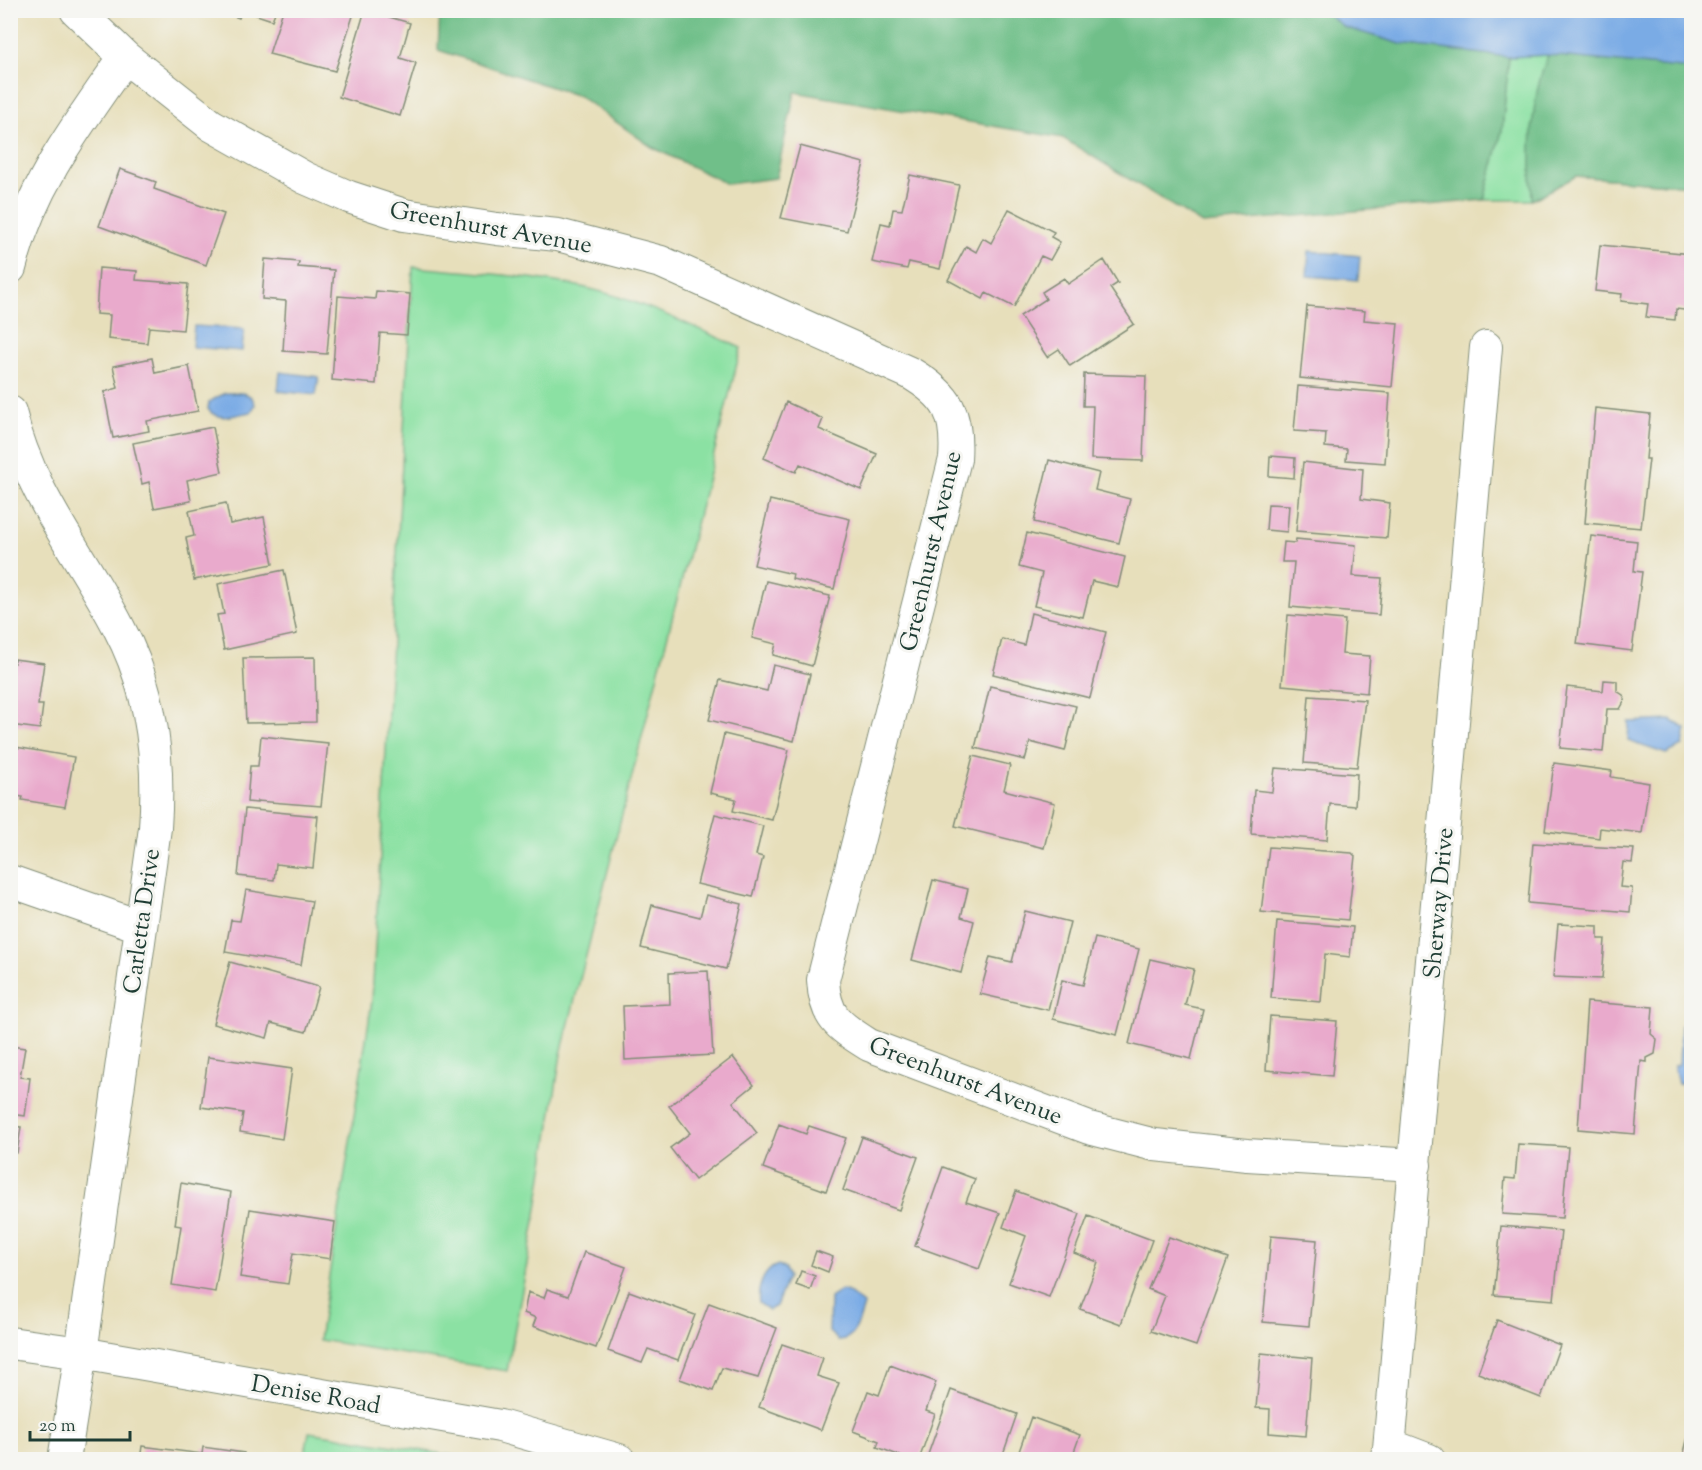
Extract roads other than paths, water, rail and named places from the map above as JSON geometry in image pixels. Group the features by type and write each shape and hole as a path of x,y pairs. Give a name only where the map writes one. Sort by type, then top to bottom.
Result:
{"street":[{"name":"Greenhurst Avenue","path":"76,10 125,57 211,125 266,158 349,197 404,215 497,229 558,235 661,262 910,373 932,386 944,399 952,414 957,433 954,459 823,980 824,997 829,1013 841,1028 869,1045 1089,1128 1167,1146 1247,1155 1414,1165"},
{"path":"10,268 22,225 41,183 125,57"},
{"name":"Sherway Drive","path":"1389,1452 1486,347"},
{"name":"Carletta Drive","path":"10,412 21,453 40,495 121,630 142,684 155,750 157,799 81,1353 64,1460"},
{"path":"10,881 139,926"},
{"name":"Denise Road","path":"10,1343 81,1353 500,1426 619,1460"},
{"path":"1389,1452 1429,1460"}],"water":[{"path":"1324,11 1691,11 1691,69 1548,55 1509,57 1401,44 1344,27"},
{"path":"1309,251 1360,256 1358,280 1307,276"},
{"path":"194,326 244,329 242,351 192,347"},
{"path":"280,372 319,377 316,395 278,391"},
{"path":"225,393 248,395 255,405 251,412 217,416 208,409 209,402"},
{"path":"1671,720 1686,729 1683,746 1666,754 1628,741 1629,722"},
{"path":"1691,1023 1691,1080 1678,1084 1674,1066 1679,1064 1681,1025"},
{"path":"778,1265 785,1269 788,1277 776,1306 769,1310 759,1303 759,1292 768,1271"},
{"path":"842,1290 864,1305 853,1333 849,1337 838,1340 829,1332 830,1298"}]}
